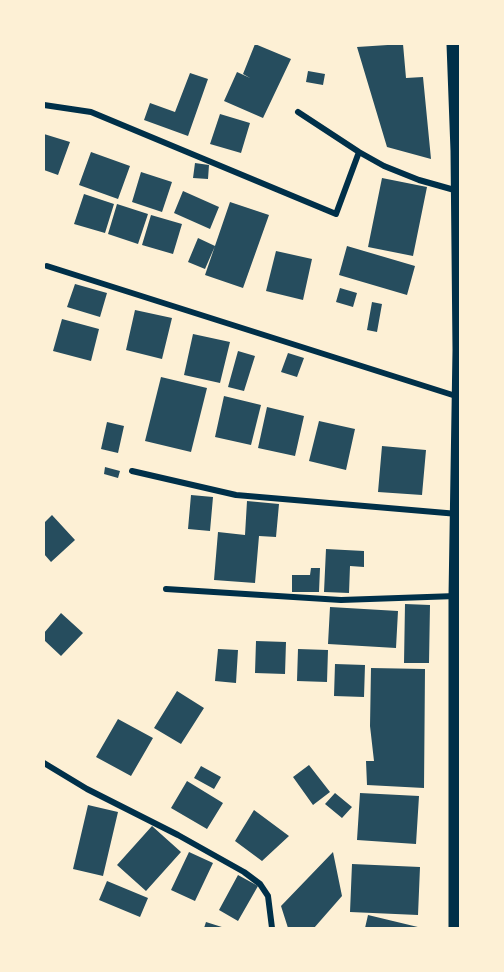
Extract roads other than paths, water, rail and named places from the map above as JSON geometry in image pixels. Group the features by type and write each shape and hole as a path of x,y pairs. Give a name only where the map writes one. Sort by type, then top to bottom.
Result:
{"main road":[{"path":"454,44 459,151 460,350 456,596 457,927"}],"street":[{"path":"44,105 91,112 336,214 359,152"},
{"path":"298,112 384,166 459,191"},
{"path":"47,266 459,397"},
{"path":"132,471 236,495 459,514"},
{"path":"166,589 341,600 456,596"},
{"path":"44,764 87,789 178,834 244,872 260,884 268,896 272,928"}]}
